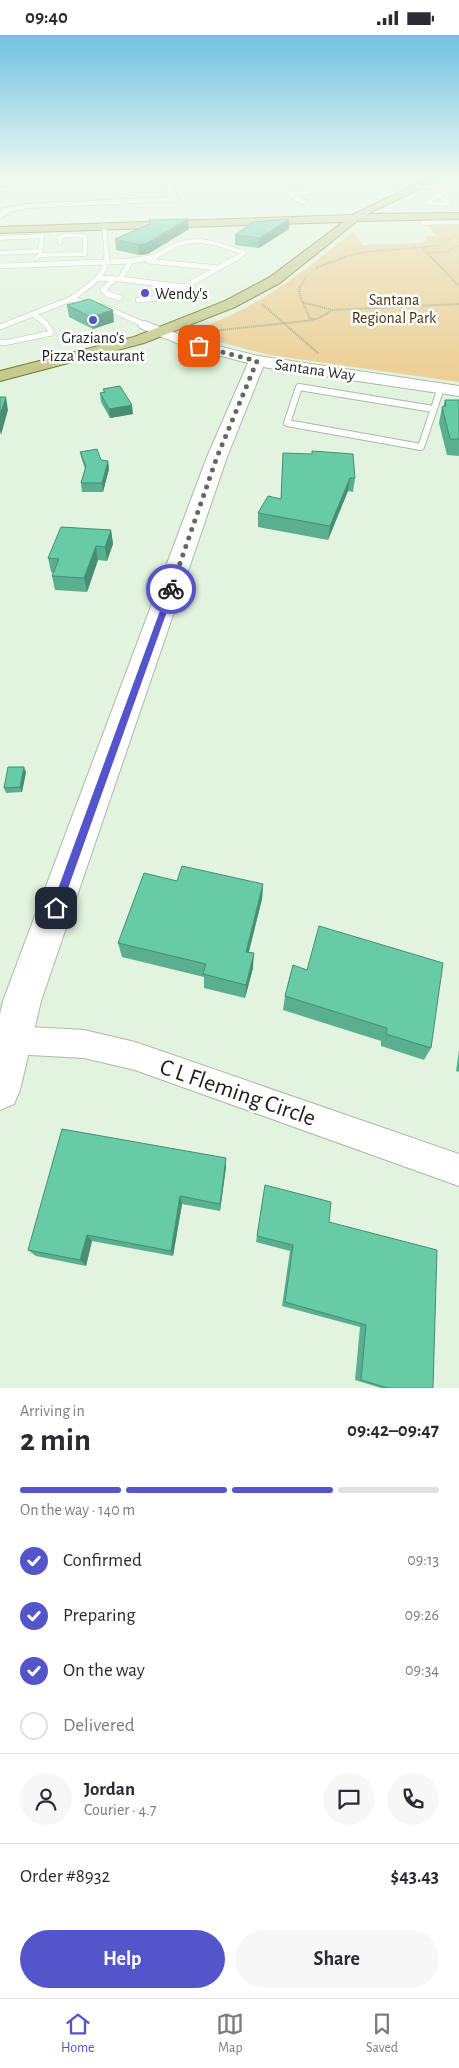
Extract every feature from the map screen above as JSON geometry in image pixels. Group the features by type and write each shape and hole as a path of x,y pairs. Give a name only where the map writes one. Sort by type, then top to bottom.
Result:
{"main road":[{"path":"0,376 72,359 161,332 230,304 275,279 324,243"},
{"path":"0,364 102,339 146,325 234,287"}],"street":[{"name":"Santana Way","path":"146,325 188,343 257,361 459,391"},
{"path":"0,1091 22,1001 217,457 257,361"},
{"name":"C L Fleming Circle","path":"12,1040 84,1044 135,1056 459,1170"}],"lane":[{"path":"35,264 40,253 41,243"},
{"path":"60,243 60,255"},
{"path":"0,253 84,254 85,243"},
{"path":"0,327 71,299 98,278 107,261 106,243"},
{"path":"148,261 180,243"},
{"path":"138,300 156,301 164,299 183,286 244,253 215,243"},
{"path":"120,298 107,294 103,290 117,279 131,261"},
{"path":"0,266 148,261 219,268"},
{"path":"98,278 183,286"},
{"path":"71,299 100,305 146,325"},
{"path":"0,343 52,333 46,324 34,315"},
{"path":"433,409 299,387 288,423 421,447 440,388"}],"path":[{"path":"314,270 322,265 352,254 374,250 422,248 437,246 442,243"},
{"path":"427,253 446,252 459,246"},
{"path":"422,248 459,286"},
{"path":"309,274 300,283 298,296 308,316 314,319"},
{"path":"453,305 459,299"},
{"path":"258,300 325,359"},
{"path":"302,302 332,310 459,305"},
{"path":"198,332 282,322 300,323 314,319 332,310"}],"green space":[{"name":"Santana Regional Park","path":"339,243 362,243 363,245 459,243 459,382 269,355 192,335 193,332 241,310 269,294 306,269"}],"building":[{"path":"89,299 113,310 91,317 67,305"},
{"path":"120,386 132,405 109,409 100,393 105,392 103,389"},
{"path":"0,397 6,397 0,415"},
{"path":"445,400 459,400 459,439 450,439 442,407 446,406"},
{"path":"97,449 101,460 108,461 102,483 81,483 86,466 80,452"},
{"path":"312,451 353,454 355,478 350,478 330,526 258,513 268,496 281,499 283,453 312,454"},
{"path":"61,527 111,530 105,547 96,546 84,578 52,576 59,559 48,558"},
{"path":"8,767 24,767 20,787 4,788"},
{"path":"182,866 263,884 246,952 254,953 246,985 203,974 206,964 118,943 144,873 177,881"},
{"path":"319,926 443,963 431,1048 386,1034 387,1028 285,996 293,965 307,970"},
{"path":"62,1129 226,1158 220,1204 180,1196 171,1251 87,1235 80,1260 28,1250"},
{"path":"265,1185 331,1202 329,1222 437,1250 433,1388 388,1388 361,1380 366,1325 285,1302 293,1245 257,1236"}],"way so far":[{"path":"171,589 217,457 257,361 199,346"}],"place":[{"name":"Wendy's","path":"145,293"},
{"name":"Graziano's Pizza Restaurant","path":"93,320"}],"route":[{"path":"56,908 171,589"}]}
